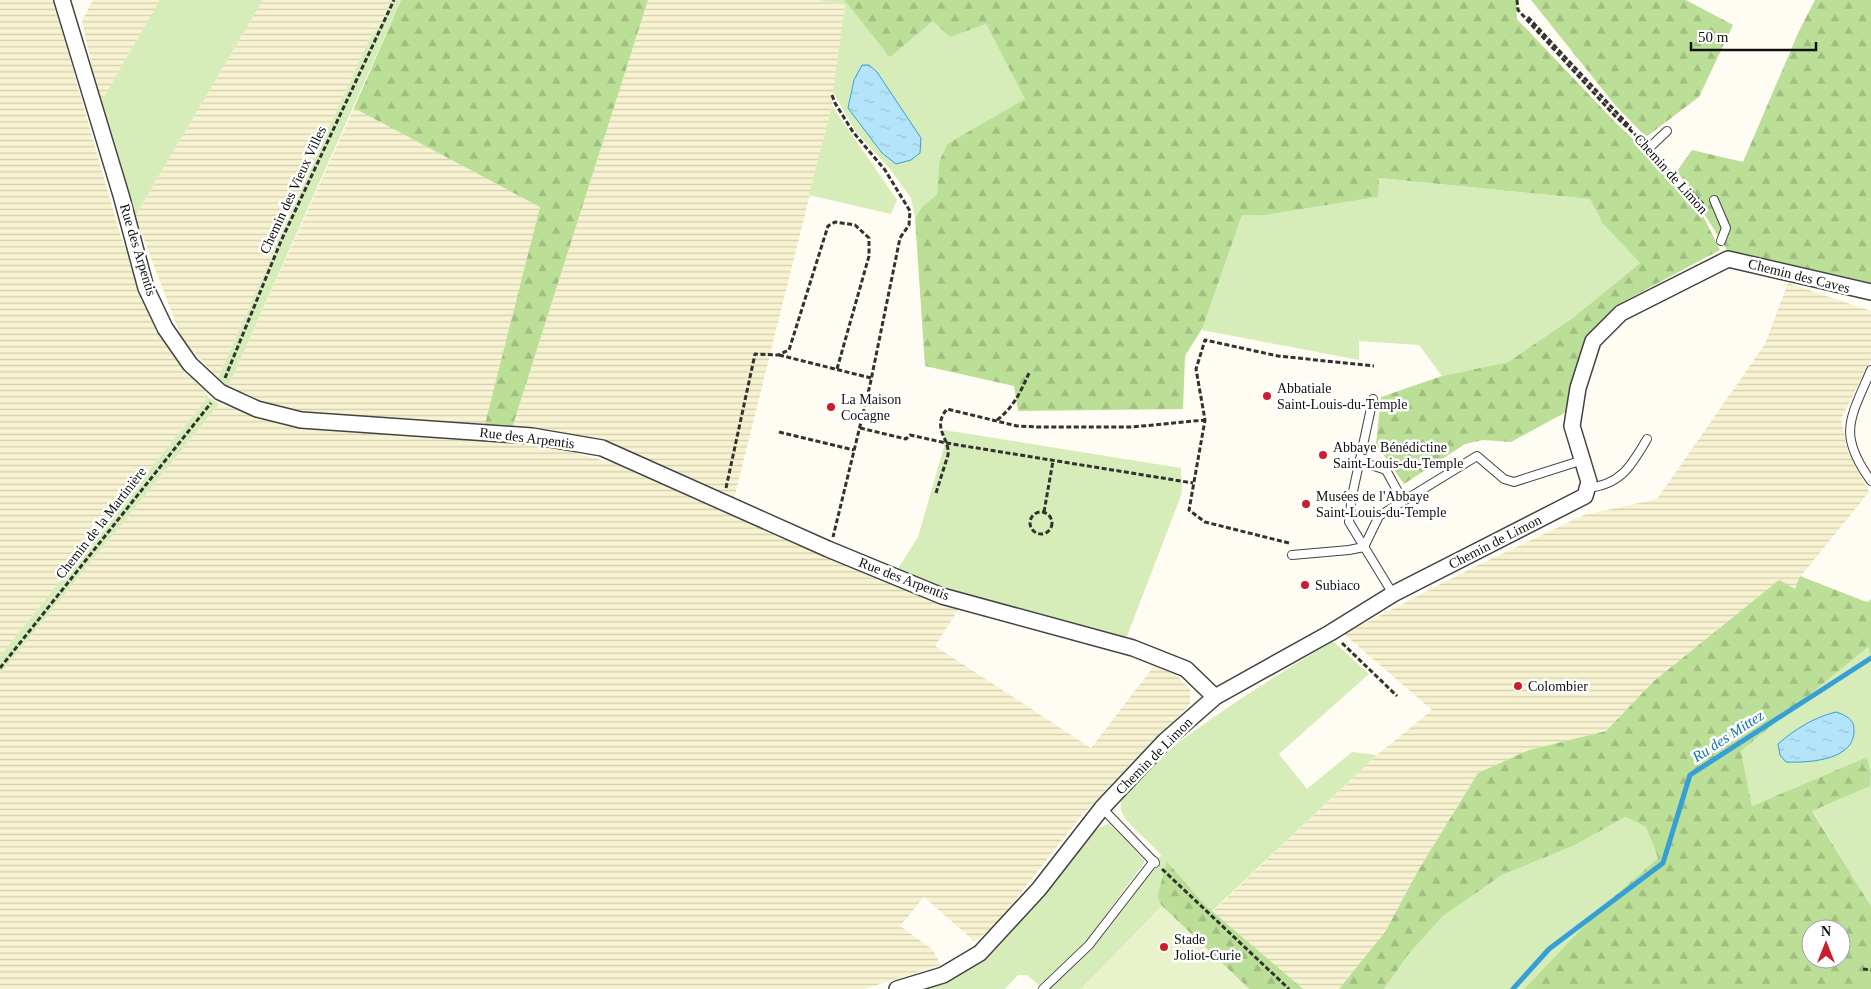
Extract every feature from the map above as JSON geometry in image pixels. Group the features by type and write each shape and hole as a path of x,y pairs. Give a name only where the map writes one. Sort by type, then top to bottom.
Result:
{"street":[{"name":"Rue des Arpentis","path":"62,0 121,195 146,288 165,328 190,364 220,392 257,409 301,420 532,436 602,448 828,549 942,596 1133,648 1186,669 1215,696"},
{"name":"Chemin des Caves","path":"1583,460 1572,426 1578,388 1593,341 1621,313 1728,259 1871,292"},
{"path":"1583,460 1590,482 1587,488"},
{"name":"Chemin de Limon","path":"897,989 943,975 980,953 1039,889 1102,808 1165,741 1215,696 1330,633 1393,594 1585,496 1587,488"}],"lane":[{"path":"1649,148 1667,132"},
{"path":"1714,200 1726,228 1721,241"},
{"path":"1871,370 1853,413 1848,436 1854,454 1871,482"},
{"path":"1373,399 1352,496 1350,522 1393,594"},
{"path":"1587,488 1604,486 1627,470 1647,439"},
{"path":"1364,547 1379,516 1477,456 1504,479 1514,482 1583,460"},
{"path":"1359,461 1386,470 1403,502"},
{"path":"1292,555 1364,547"},
{"path":"1043,989 1089,945 1155,862 1102,808"}],"path":[{"name":"Chemin des Vieux Villes","path":"220,392 281,241 394,0"},
{"name":"Chemin de Limon","path":"1518,0 1518,10 1614,115 1649,148 1710,217"},
{"path":"828,549 834,534 860,428 900,238 909,225 910,211 885,170 853,132 832,95"},
{"path":"778,355 789,350 828,226 835,222 855,225 869,238 869,256 837,369"},
{"path":"1292,555 1292,543 1205,522 1189,510 1205,420 1196,370 1205,340 1278,356 1374,366"},
{"path":"721,500 728,482 756,354 778,355 871,378"},
{"path":"997,420 1008,411 1017,398 1029,373"},
{"name":"Chemin de la Martinière","path":"0,668 220,392"},
{"path":"936,492 948,455 940,430 943,414 947,409 1017,426 1132,427 1205,420"},
{"path":"860,428 906,439 910,435 946,444 1193,483"},
{"path":"780,432 854,450"},
{"path":"1044,512 1053,461"},
{"path":"1044,512 1052,519 1051,529 1042,534 1037,534 1030,526 1030,520 1035,513 1044,512"},
{"path":"1330,633 1398,696"},
{"path":"1155,862 1241,946 1289,989"},
{"path":"1863,969 1871,970"}],"shaded area":[{"path":"0,0 53,0 120,234 148,306 172,352 197,376 204,386 208,397 0,656"},
{"path":"93,0 160,0 100,103 82,21"},
{"path":"263,0 391,0 381,23 370,38 330,125 218,378 182,339 135,216"},
{"path":"648,0 818,0 845,5 832,106 734,499 681,474 591,442 511,431"},
{"path":"354,108 540,207 484,428 286,412 227,389"},
{"path":"1788,283 1871,311 1871,359 1841,419 1848,452 1869,492 1801,576 1795,590 1779,580 1654,681 1606,731 1529,750 1478,773 1419,869 1385,932 1339,989 1299,989 1211,913 1377,755 1432,710 1344,634 1470,569 1584,515 1657,499 1765,344"},
{"path":"219,404 280,424 553,447 613,463 890,583 960,607 935,646 1091,748 1154,666 1176,675 1190,689 1190,704 1082,815 993,928 974,941 924,897 900,926 932,949 941,965 864,989 0,989 0,674"}],"green space":[{"path":"160,0 263,0 135,216 100,103"},
{"path":"391,0 401,0 227,389 218,378 330,125 370,38 381,23"},
{"path":"401,0 648,0 511,431 484,428 540,207 354,108"},
{"path":"818,0 844,0 866,27 934,21 950,37 986,24 1026,99 947,144 939,162 937,194 922,207 915,218 911,198 890,169 856,132 833,92 845,5"},
{"path":"844,0 1516,0 1517,19 1615,122 1671,175 1702,214 1720,250 1615,306 1584,343 1566,412 1511,442 1483,440 1465,444 1404,484 1376,444 1381,397 1442,376 1508,362 1574,317 1640,263 1603,224 1590,199 1379,178 1378,197 1266,215 1242,215 1203,327 1185,356 1183,409 1018,411 1014,386 925,366 915,218 922,207 937,194 939,162 947,144 1025,99 986,24 950,37 933,21 890,57"},
{"path":"1531,0 1686,0 1733,25 1699,97 1646,137 1615,105"},
{"path":"1815,0 1871,0 1871,292 1861,291 1800,267 1727,250 1677,171 1692,150 1743,162 1799,31"},
{"path":"832,106 897,200 891,214 809,195"},
{"path":"1378,178 1590,199 1603,224 1640,263 1574,317 1508,362 1442,376 1419,345 1359,341 1359,360 1202,330 1242,215 1266,215 1378,197"},
{"path":"208,397 219,404 0,674 0,656"},
{"path":"944,430 1181,468 1182,493 1126,639 938,586 897,570 918,537 944,447"},
{"path":"1800,576 1864,601 1868,602 1871,599 1871,659 1868,647 1741,751 1752,806 1867,757 1871,774 1870,786 1812,811 1871,906 1871,989 1524,989 1603,906 1658,858 1646,827 1625,817 1575,845 1502,875 1443,916 1407,956 1384,989 1339,989 1385,932 1419,869 1478,773 1529,750 1606,731 1654,681 1779,580 1795,589"},
{"path":"1333,641 1369,674 1279,754 1307,789 1352,752 1377,755 1211,912 1157,897 1162,906 1081,989 1046,989 1089,948 1112,922 1161,855 1123,815 1121,810 1126,793 1145,771 1211,719"},
{"path":"1868,647 1871,659 1871,774 1867,757 1752,806 1741,751"},
{"path":"1871,777 1871,906 1812,810 1869,786"},
{"path":"1625,817 1646,827 1658,858 1603,906 1524,989 1384,989 1407,956 1443,916 1502,875 1575,845"},
{"path":"1109,823 1144,860 1144,863 1086,942 1040,986 1027,975 1018,975 1005,989 918,989 995,946 1032,908 1087,835"},
{"path":"1167,862 1206,906 1303,989 1249,989 1162,906 1157,897"},
{"name":"Stade Joliot-Curie","path":"1162,906 1249,989 1081,989"}],"water":[{"path":"862,65 869,65 877,72 921,138 920,153 911,160 896,164 882,153 848,108 854,80"},
{"path":"1836,712 1848,718 1854,726 1853,739 1848,747 1830,758 1807,762 1786,762 1780,755 1778,744 1805,724"}],"waterway":[{"name":"Ru des Mittez","path":"1513,989 1549,949 1663,863 1690,775 1871,658"}],"place":[{"name":"Abbatiale Saint-Louis-du-Temple","path":"1267,396"},
{"name":"La Maison Cocagne","path":"831,407"},
{"name":"Abbaye Bénédictine Saint-Louis-du-Temple","path":"1323,455"},
{"name":"Musées de l'Abbaye Saint-Louis-du-Temple","path":"1306,504"},
{"name":"Subiaco","path":"1305,585"},
{"name":"Colombier","path":"1518,686"},
{"name":"Stade Joliot-Curie","path":"1164,947"}]}
